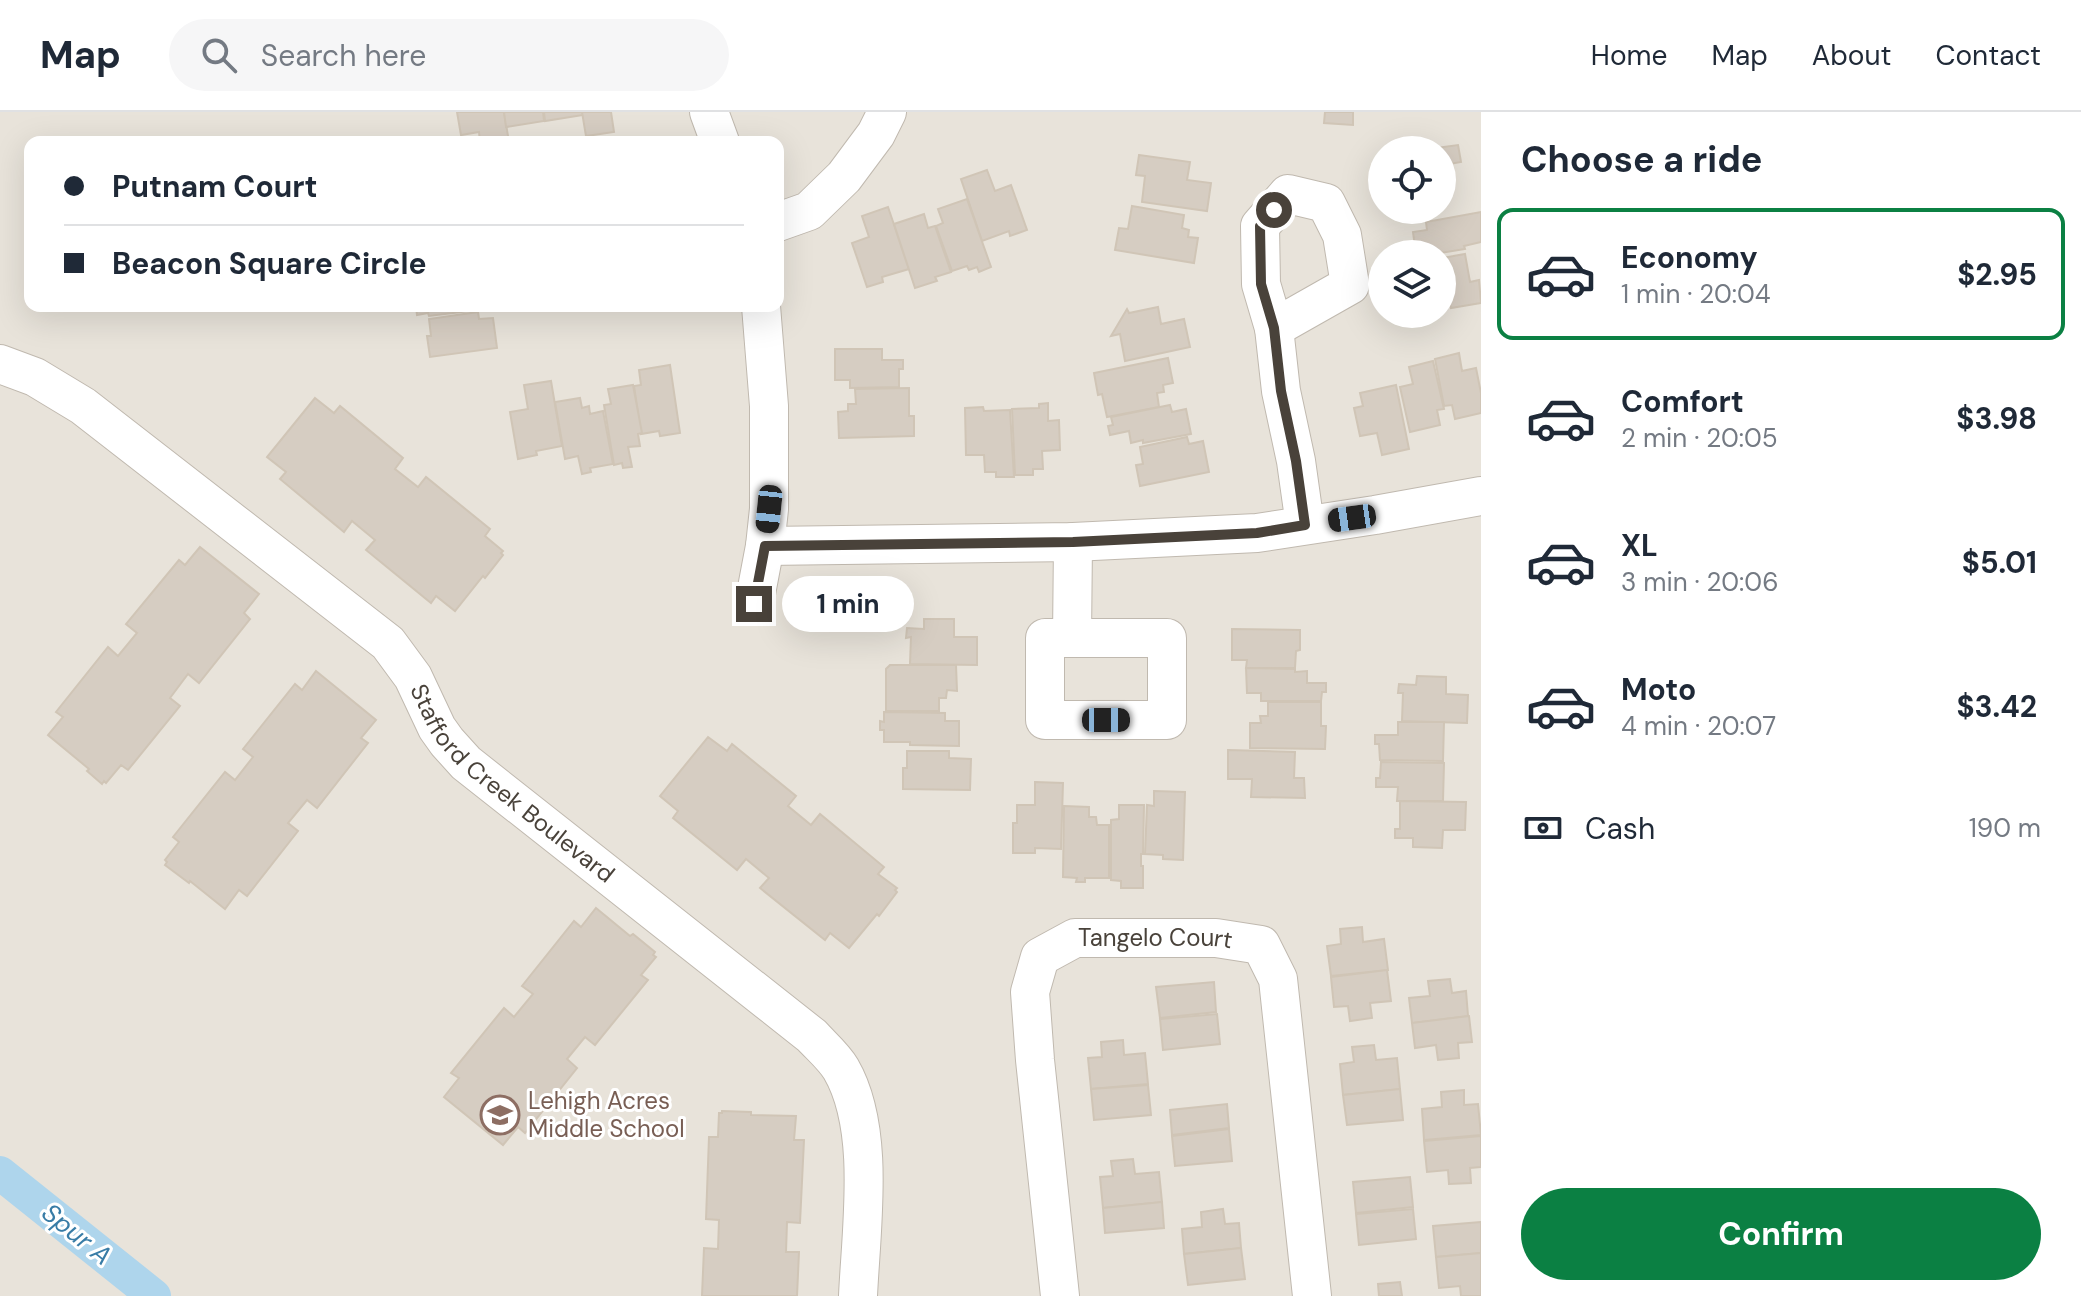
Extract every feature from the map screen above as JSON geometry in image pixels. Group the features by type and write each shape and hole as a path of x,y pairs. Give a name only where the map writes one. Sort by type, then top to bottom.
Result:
{"street":[{"path":"709,112 718,136"},
{"path":"784,220 809,211 844,177 876,134 887,112"},
{"path":"754,604 769,509 769,406 761,312"},
{"path":"1274,328 1281,391 1296,461 1305,525"},
{"name":"Stafford Creek Boulevard","path":"0,364 35,377 83,406 388,643 413,677 437,728 466,763 812,1036 840,1067 855,1103 864,1157 858,1296"},
{"path":"765,546 1073,542 1257,533 1481,496"},
{"path":"1072,638 1073,542"},
{"name":"Tangelo Court","path":"1060,1296 1030,992 1040,957 1075,938 1216,938 1261,945 1278,979 1312,1296"}],"shaded area":[{"path":"0,112 1481,112 1481,1296 0,1296"}],"building":[{"path":"457,112 504,112 508,136 479,136 479,132 461,135"},
{"path":"504,112 543,112 544,121 506,127"},
{"path":"544,112 582,112 583,115 545,121"},
{"path":"582,112 611,112 614,132 586,136"},
{"path":"1325,112 1353,112 1353,125 1324,123"},
{"path":"1456,145 1461,162 1456,163"},
{"path":"1139,155 1190,162 1187,180 1211,183 1207,211 1142,202 1145,176 1136,175"},
{"path":"987,170 995,191 1011,185 1027,230 1010,236 1009,231 982,241 961,179"},
{"path":"967,199 991,267 979,272 977,267 969,270 967,266 952,271 936,226 943,223 938,209"},
{"path":"1132,206 1184,215 1182,228 1189,230 1188,237 1198,238 1194,263 1115,250 1119,228 1128,229"},
{"path":"888,207 909,269 882,277 883,282 867,287 852,243 869,237 862,216"},
{"path":"1481,212 1481,242 1456,250 1456,240 1414,240 1413,232 1427,230 1426,224 1456,224 1456,217"},
{"path":"924,214 928,228 935,226 951,272 935,277 937,281 915,288 894,224"},
{"path":"1465,254 1470,282 1479,280 1481,303 1456,307 1456,256"},
{"path":"1158,307 1161,324 1184,319 1190,347 1125,361 1120,334 1111,336 1127,309 1129,313"},
{"path":"417,312 461,312 429,316 428,313 417,315"},
{"path":"478,312 479,319 493,318 497,348 430,357 427,336 431,336 429,319"},
{"path":"835,349 882,349 882,360 903,360 903,369 899,369 899,387 850,388 850,380 835,380"},
{"path":"1459,353 1462,371 1476,368 1481,413 1455,419 1452,405 1444,406 1435,359"},
{"path":"1168,358 1173,383 1163,385 1164,392 1157,393 1159,407 1107,417 1094,373"},
{"path":"1433,361 1444,409 1437,410 1440,425 1410,432 1400,387 1413,384 1409,367"},
{"path":"670,365 680,433 660,436 659,431 641,434 634,386 641,385 639,370"},
{"path":"551,381 562,446 536,451 537,455 518,459 510,412 528,409 524,385"},
{"path":"633,385 642,433 638,434 640,446 628,447 632,467 623,468 622,463 614,465 604,405 611,404 608,389"},
{"path":"1396,385 1409,449 1382,455 1377,433 1360,436 1354,408 1363,406 1360,393"},
{"path":"909,388 909,416 914,416 914,436 839,438 838,412 848,411 848,404 856,404 855,389"},
{"path":"315,398 334,413 340,406 403,458 395,469 418,487 426,477 490,529 485,536 503,551 503,555 455,611 436,596 431,603 366,550 375,540 352,521 344,532 280,479 286,472 267,457"},
{"path":"580,398 582,408 589,406 590,414 603,411 613,464 590,468 591,472 582,474 578,456 565,459 555,402"},
{"path":"1048,403 1048,421 1059,420 1060,450 1042,451 1043,469 1033,469 1033,475 1015,475 1012,409 1039,408 1039,404"},
{"path":"1170,405 1172,412 1186,409 1191,434 1143,443 1143,440 1131,443 1129,431 1110,435 1108,426 1113,425 1111,417"},
{"path":"983,407 984,411 1010,410 1014,477 996,477 996,472 985,472 984,455 966,455 965,408"},
{"path":"1187,437 1189,444 1203,441 1209,472 1140,486 1136,465 1143,464 1140,447"},
{"path":"200,547 259,594 244,613 250,619 199,683 188,674 170,698 180,706 128,770 121,765 102,784 48,735 63,717 56,712 108,647 118,656 137,633 126,624 179,560 185,565"},
{"path":"924,619 954,619 954,637 977,637 977,665 910,664 911,637 906,638 907,628 924,629"},
{"path":"1232,629 1300,630 1300,650 1296,651 1295,668 1246,668 1247,660 1232,660"},
{"path":"890,665 956,665 957,691 947,690 946,698 939,698 939,711 886,711 886,669"},
{"path":"1246,668 1307,671 1307,683 1326,683 1326,692 1322,692 1321,701 1261,701 1261,693 1247,693"},
{"path":"316,671 376,720 361,738 368,743 317,808 307,800 288,823 298,831 247,896 239,890 225,909 165,865 165,860 179,842 173,837 225,772 235,780 253,757 243,749 295,684 302,690"},
{"path":"1417,676 1446,677 1446,694 1468,695 1467,723 1402,721 1403,693 1398,693 1399,684 1416,685"},
{"path":"1268,702 1321,702 1321,726 1326,726 1325,749 1250,748 1250,723 1261,723 1260,716 1268,716"},
{"path":"884,712 945,713 945,721 959,721 959,746 884,742 880,721 884,722"},
{"path":"1398,722 1444,722 1443,761 1380,760 1375,735 1398,735"},
{"path":"708,737 727,751 732,744 796,796 788,806 811,825 820,814 884,867 878,874 897,888 897,892 849,948 830,933 825,940 760,888 769,878 746,859 737,870 673,818 678,811 660,796"},
{"path":"1228,750 1295,752 1294,778 1304,778 1305,798 1251,797 1252,779 1228,779"},
{"path":"907,751 949,751 949,758 971,759 970,790 903,789"},
{"path":"1381,762 1444,763 1443,801 1397,801 1398,787 1376,787"},
{"path":"1035,782 1063,783 1061,849 1035,848 1035,853 1013,853 1013,823 1017,823 1017,805 1035,805"},
{"path":"1154,791 1185,792 1183,860 1145,854 1147,805 1154,806"},
{"path":"1400,801 1466,802 1465,830 1443,830 1442,848 1413,847 1413,838 1395,838 1395,829 1400,829"},
{"path":"1119,805 1144,805 1141,854 1143,888 1121,888 1121,881 1111,880 1111,820 1119,819"},
{"path":"1064,806 1089,807 1089,817 1096,817 1097,825 1109,825 1109,878 1085,878 1085,882 1076,882 1077,878 1063,877"},
{"path":"596,908 655,952 653,955 656,957 641,975 648,980 595,1045 585,1037 567,1059 577,1068 525,1133 518,1127 503,1145 444,1097 459,1078 451,1073 504,1008 514,1017 533,994 522,986 574,921 581,927"},
{"path":"1362,927 1363,942 1384,939 1388,970 1331,976 1327,946 1341,944 1340,929"},
{"path":"1387,970 1391,1001 1370,1003 1372,1018 1350,1021 1348,1006 1334,1007 1331,977"},
{"path":"1450,979 1452,993 1466,991 1468,1016 1412,1023 1409,998 1430,996 1428,981"},
{"path":"1214,982 1216,1012 1160,1018 1156,987"},
{"path":"1217,1014 1220,1044 1163,1050 1160,1019"},
{"path":"1469,1016 1472,1042 1458,1043 1459,1058 1438,1060 1436,1045 1415,1048 1412,1023"},
{"path":"1123,1040 1124,1055 1145,1053 1148,1084 1091,1089 1088,1058 1102,1057 1101,1042"},
{"path":"1374,1045 1376,1060 1397,1058 1400,1089 1343,1095 1340,1064 1354,1062 1352,1047"},
{"path":"1148,1085 1151,1115 1094,1120 1091,1089"},
{"path":"1400,1089 1403,1120 1347,1125 1343,1095"},
{"path":"1464,1090 1464,1105 1478,1104 1481,1135 1424,1140 1422,1109 1442,1107 1441,1092"},
{"path":"1227,1104 1229,1128 1172,1135 1170,1110"},
{"path":"719,1113 796,1116 794,1140 804,1140 800,1223 787,1222 786,1252 799,1252 797,1296 702,1296 704,1248 718,1249 719,1220 706,1219 709,1137 718,1137"},
{"path":"1229,1129 1232,1161 1175,1166 1172,1136"},
{"path":"1481,1136 1481,1167 1470,1168 1471,1183 1449,1184 1448,1170 1427,1172 1424,1141"},
{"path":"1133,1159 1135,1174 1159,1172 1162,1202 1103,1208 1100,1177 1113,1176 1111,1161"},
{"path":"1410,1177 1413,1207 1356,1213 1353,1182"},
{"path":"1162,1202 1164,1228 1105,1233 1103,1208"},
{"path":"1223,1209 1225,1224 1239,1223 1241,1248 1184,1254 1182,1229 1202,1227 1201,1212"},
{"path":"1413,1209 1416,1239 1359,1245 1356,1214"},
{"path":"1481,1222 1481,1253 1436,1257 1433,1226"},
{"path":"1241,1248 1245,1279 1188,1285 1184,1254"},
{"path":"1481,1253 1481,1296 1461,1296 1460,1286 1439,1288 1436,1257"},
{"path":"1400,1282 1402,1296 1379,1296 1378,1284"}],"waterway":[{"name":"Spur A","path":"0,1173 154,1296"}],"place":[{"name":"Lehigh Acres Middle School","path":"500,1115"}],"route":[{"path":"754,604 765,546 1073,542 1257,533 1305,525 1296,461 1281,391 1274,328 1261,284 1260,226 1274,210"}]}
